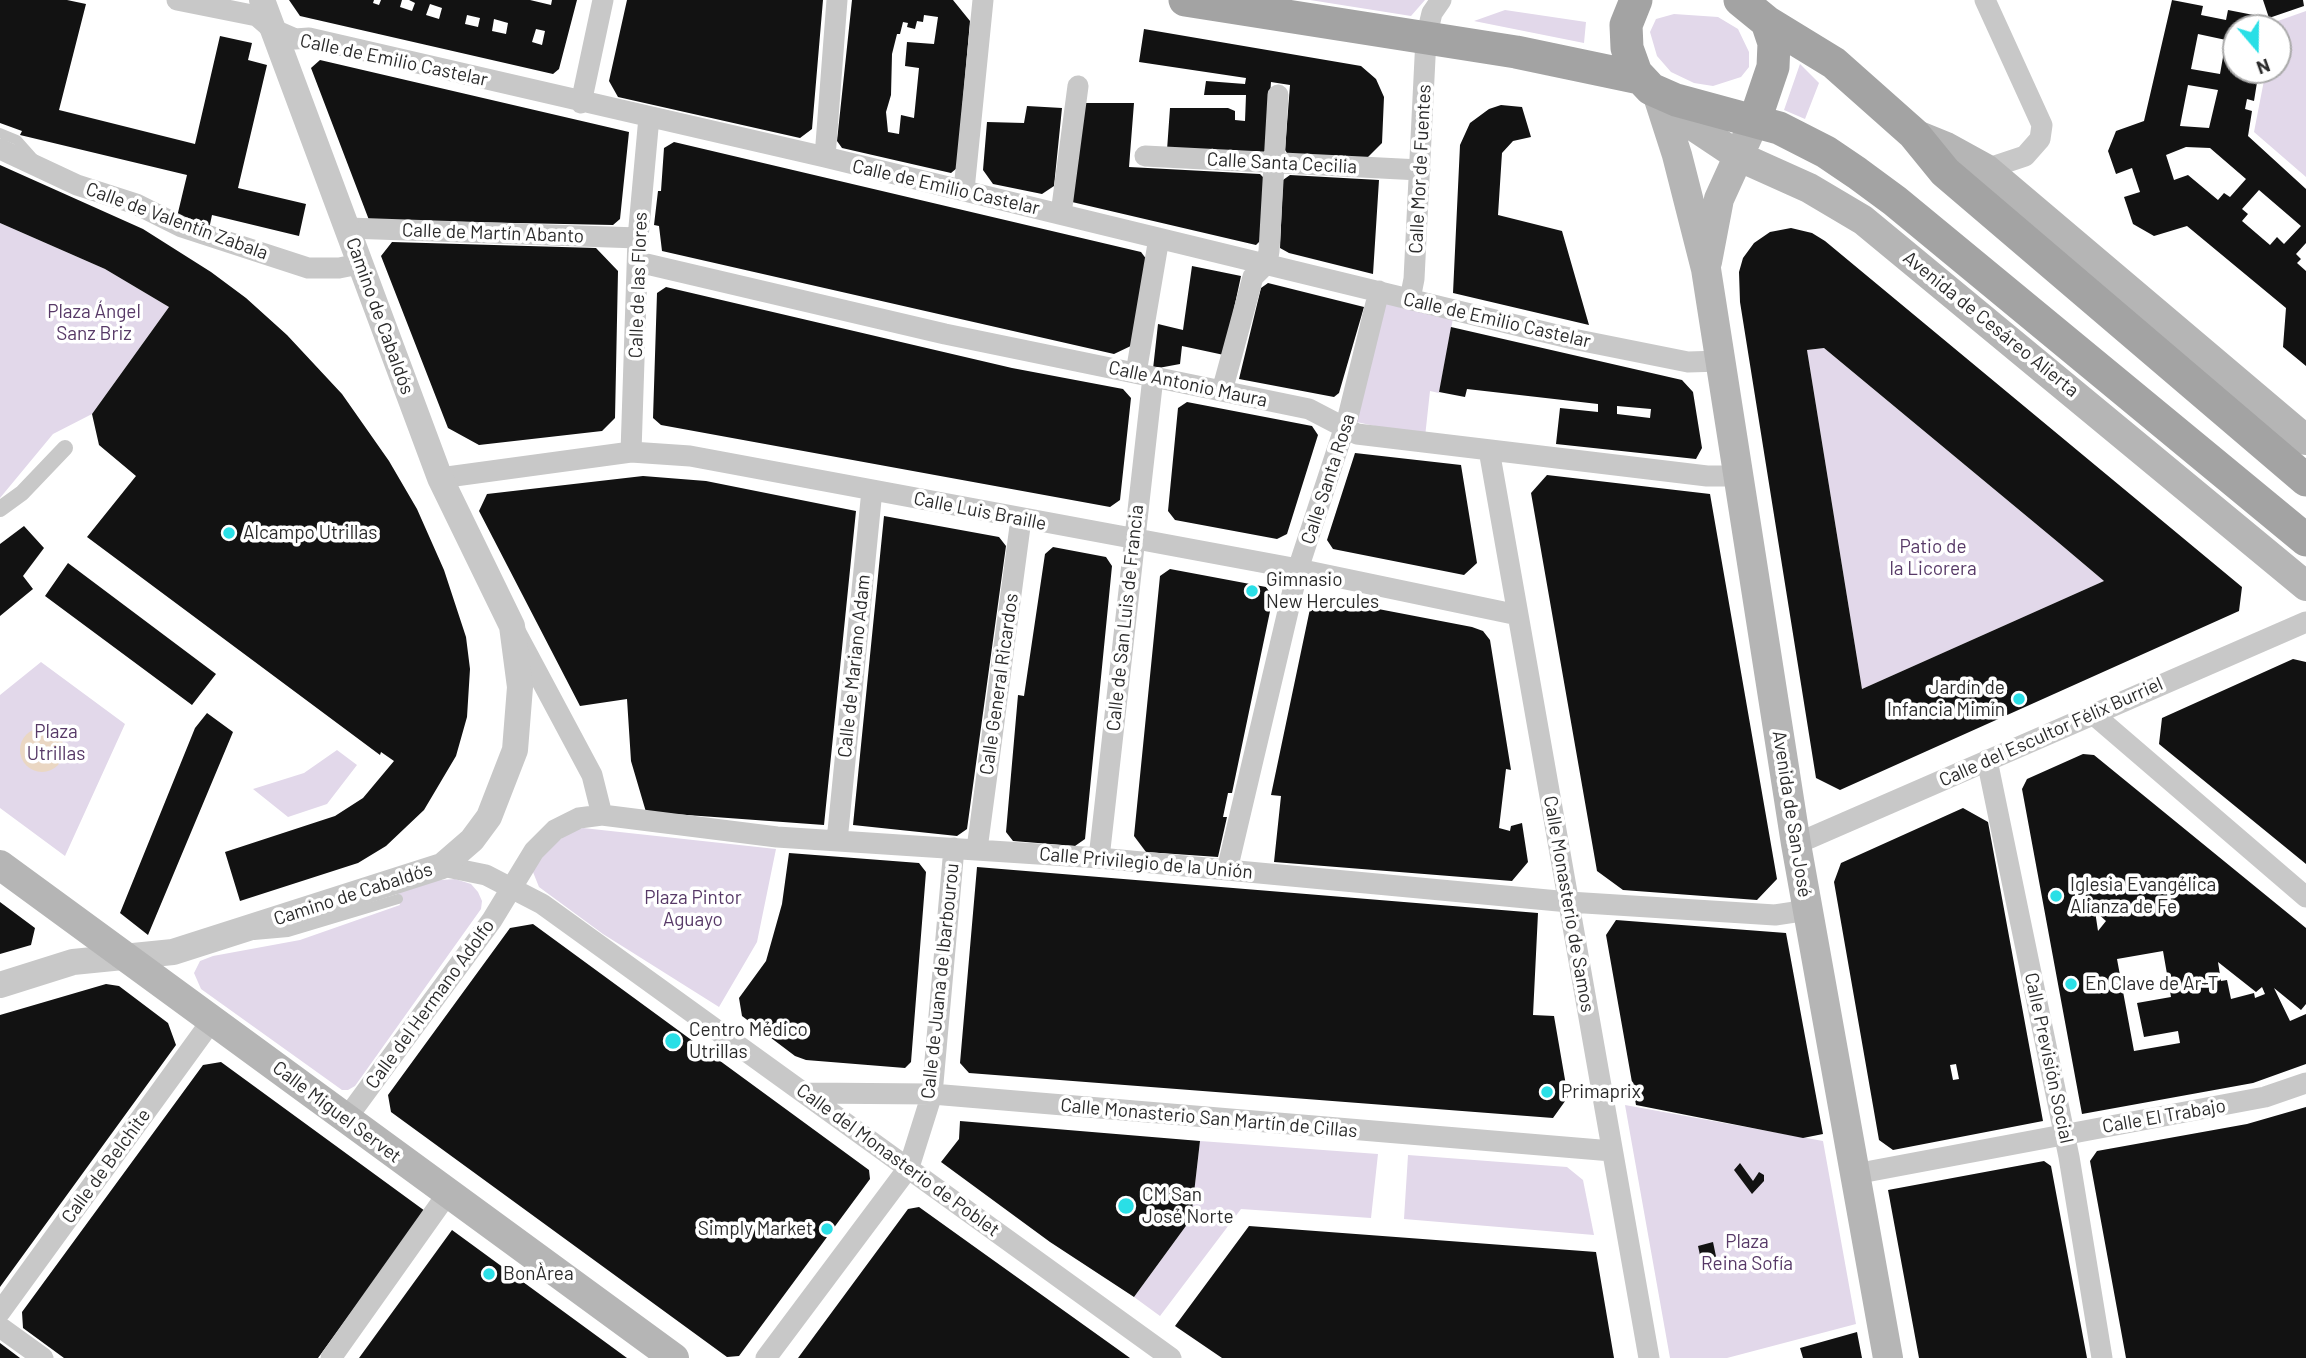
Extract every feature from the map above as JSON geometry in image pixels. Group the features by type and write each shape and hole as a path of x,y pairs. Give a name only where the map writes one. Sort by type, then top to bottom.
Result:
{"main road":[{"name":"Avenida de Cesáreo Alierta","path":"1185,0 1528,55 1648,86 1755,120 1826,152 1895,201 2306,540"},
{"name":"Avenida de San José","path":"1636,0 1628,14 1625,35 1629,57 1648,86 1676,151 1706,269 1796,844 1888,1358"},
{"path":"1740,0 1764,11 1834,63 1914,134 1945,172 2306,480"},
{"name":"Avenida de San José","path":"1706,269 1719,199 1740,157 1773,67 1774,43 1764,11"},
{"name":"Avenida de Cesáreo Alierta","path":"1648,86 1683,119 1740,157 1809,188 1863,220 2306,586"},
{"path":"1914,134 1946,147 1986,169 2306,440"},
{"name":"Calle Miguel Servet","path":"0,866 129,957 674,1358"}],"street":[{"name":"Calle de Emilio Castelar","path":"177,0 257,16 272,29 295,39 309,38 581,103 825,157 1410,299 1688,362 1721,361"},
{"name":"Camino de Cabaldós","path":"262,0 440,478 512,626 592,775 602,815"},
{"path":"581,103 603,0"},
{"path":"825,157 837,0"},
{"path":"964,190 983,0"},
{"path":"1426,38 1432,13 1441,0"},
{"path":"1985,0 2042,125 2039,139 2025,156 1986,169"},
{"name":"Calle Mor de Fuentes","path":"1410,299 1426,38"},
{"path":"1061,214 1078,86"},
{"path":"1222,391 1253,277 1266,263 1278,95"},
{"name":"Calle de las Flores","path":"631,452 638,238 649,117"},
{"name":"Calle de Valentín Zabala","path":"0,149 77,185 136,204 182,227 308,268 339,268 359,264"},
{"name":"Calle Santa Cecilia","path":"1145,156 1420,170"},
{"path":"2022,200 2025,156"},
{"name":"Calle de Martín Abanto","path":"348,228 638,238"},
{"name":"Calle de San Luis de Francia","path":"1099,859 1133,539 1144,375 1159,238"},
{"name":"Calle Antonio Maura","path":"638,262 945,334 1318,412 1357,434 1707,477 1739,476"},
{"name":"Calle Santa Rosa","path":"1227,870 1298,569 1344,428 1379,291"},
{"path":"0,509 22,493 65,448"},
{"name":"Calle Monasterio de Samos","path":"1489,450 1649,1358"},
{"name":"Calle Luis Braille","path":"440,478 631,452 690,456 1298,569 1518,615"},
{"name":"Calle de Mariano Adam","path":"837,841 872,491"},
{"name":"Calle General Ricardos","path":"978,849 1021,519"},
{"name":"Calle del Escultor Félix Burriel","path":"1796,844 2306,622"},
{"name":"Camino de Cabaldós","path":"0,985 73,962 173,952 442,866 472,840 489,817 515,750 520,687 512,626"},
{"path":"2093,714 2306,897"},
{"name":"Calle Previsión Social","path":"1987,760 2065,1135 2102,1358"},
{"name":"Calle Privilegio de la Unión","path":"512,887 534,850 555,830 579,818 602,815 634,821 837,841 1099,859 1569,902 1775,915 1795,912 1807,901"},
{"name":"Calle de Juana de Ibarbourou","path":"766,1358 909,1167 932,1094 954,848"},
{"name":"Calle del Monasterio de Poblet","path":"442,866 465,869 512,887 542,904 1171,1358"},
{"name":"Calle del Hermano Adolfo","path":"346,1119 492,920 512,887"},
{"name":"Calle de Belchite","path":"0,1312 213,1019"},
{"name":"Calle El Trabajo","path":"1855,1174 2265,1097 2306,1083"},
{"name":"Calle Monasterio San Martín de Cillas","path":"806,1093 932,1094 1612,1151"},
{"path":"331,1358 448,1193"},
{"path":"0,1327 43,1358"}],"lane":[{"path":"0,133 17,140 40,166"},
{"path":"230,933 262,936 288,932 398,899"}],"green space":[{"path":"1310,0 1425,0 1411,16"},
{"path":"1505,10 1586,22 1584,43 1474,21"},
{"path":"2306,11 2306,177 2254,132 2263,84 2292,84 2292,16"},
{"path":"1674,14 1718,17 1738,29 1749,52 1749,67 1741,77 1713,86 1694,83 1671,72 1657,56 1650,32 1656,19"},
{"path":"1800,64 1819,83 1805,119 1784,110"},
{"name":"Plaza Ángel Sanz Briz","path":"0,223 105,269 169,307 92,414 53,434 0,498"},
{"path":"1385,301 1454,313 1439,393 1430,391 1425,437 1352,421"},
{"name":"Patio de la Licorera","path":"1824,348 2104,581 1862,689 1807,350"},
{"name":"Plaza Utrillas","path":"41,662 125,724 65,856 0,808 0,695"},
{"path":"337,750 357,765 327,804 288,817 253,789 304,773"},
{"name":"Plaza Pintor Aguayo","path":"583,828 776,849 757,942 719,1007 603,934 539,887 533,872 537,856 573,830"},
{"path":"455,879 471,884 478,892 482,901 481,909 355,1086 348,1090 342,1090 201,989 194,973 200,961 213,956 300,940 400,905 396,892 426,881"},
{"name":"Plaza Reina Sofía","path":"1625,1105 1823,1141 1856,1324 1727,1358 1670,1358"},
{"path":"1200,1141 1378,1154 1371,1218 1241,1209 1160,1316 1134,1297 1191,1219"},
{"path":"1408,1155 1567,1167 1583,1180 1594,1235 1404,1219"}],"shaded area":[{"path":"42,728 58,734 64,750 58,766 42,772 26,766 20,750 26,734"}],"building":[{"path":"0,0 67,0 86,4 59,110 195,144 220,36 252,43 248,60 267,65 238,188 306,204 299,236 212,215 209,229 176,221 187,175 20,135 22,131 0,123"},
{"path":"289,0 374,0 373,3 379,5 381,0 402,0 400,7 412,11 415,3 409,0 530,0 551,5 552,0 577,0 559,69 553,74 300,16","holes":["430,4 442,8 439,19 426,15","467,15 480,18 478,27 465,24","494,19 508,23 506,34 492,31","536,29 545,31 542,45 532,42"]},
{"path":"627,0 823,0 812,129 800,138 618,97 609,81"},
{"path":"852,0 953,0 970,21 957,168 951,173 842,148 837,141","holes":["924,15 938,17 934,44 907,42 905,66 919,68 914,118 901,115 899,134 888,132 886,112 891,95 892,54 897,34 900,34 903,22 908,23 907,27 915,29 917,21 923,22"]},
{"path":"2172,0 2203,6 2201,15 2222,19 2222,39 2198,34 2191,69 2220,74 2222,63 2222,84 2257,84 2254,101 2247,99 2245,109 2252,111 2248,136 2306,189 2306,243 2296,254 2301,259 2297,263 2306,271 2306,366 2283,347 2286,308 2187,226 2154,236 2133,224 2124,197 2140,192 2132,168 2116,174 2108,151 2116,131 2144,121","holes":["2188,85 2218,90 2209,128 2180,126","2186,147 2210,148 2246,179 2230,197 2224,193 2218,200 2188,175 2174,180 2166,155","2259,190 2301,226 2284,244 2277,237 2270,245 2242,221 2248,214 2242,209"]},
{"path":"2263,0 2303,0 2304,6 2281,14 2268,14"},
{"path":"2228,10 2248,14 2227,14"},
{"path":"1144,29 1361,66 1376,79 1384,97 1382,143 1365,160 1289,156 1285,150 1290,85 1271,82 1266,150 1261,154 1167,150 1170,108 1228,108 1235,111 1235,120 1245,121 1246,95 1204,95 1206,81 1245,84 1246,78 1139,62"},
{"path":"320,60 629,132 620,219 613,225 369,220 311,68"},
{"path":"1082,103 1134,103 1129,167 1260,174 1265,179 1260,241 1256,245 1072,202"},
{"path":"1501,105 1522,107 1531,137 1513,141 1502,153 1498,215 1562,231 1589,325 1453,293 1460,145 1470,123 1489,109"},
{"path":"1027,106 1062,108 1054,186 1042,194 993,184 983,170 987,122 1024,123"},
{"path":"674,142 1141,252 1147,260 1135,344 1114,354 662,251 659,226 654,225 658,191 661,191 664,148"},
{"path":"0,165 143,229 211,272 246,298 287,335 342,394 389,461 417,509 444,570 466,637 470,669 467,717 456,756 424,810 386,846 358,863 240,901 225,852 335,816 363,798 394,761 381,752 380,755 87,537 136,476 99,445 92,414 169,307 105,269 0,223"},
{"path":"1290,175 1379,180 1373,274 1289,253 1280,248 1283,180"},
{"path":"1791,228 1812,233 1825,241 2242,587 2239,611 1840,790 1816,778 1740,302 1739,272 1743,258 1754,243 1770,232","holes":["1824,348 2104,581 1862,689 1807,350"]},
{"path":"392,242 596,248 618,271 615,418 602,431 479,445 448,428 381,256"},
{"path":"1192,266 1241,276 1224,355 1182,346 1180,364 1153,369 1158,324 1183,330"},
{"path":"1268,283 1364,307 1339,393 1334,397 1239,379 1261,288"},
{"path":"666,287 1012,368 1123,389 1131,398 1120,500 1110,507 661,425 653,418 657,293"},
{"path":"1451,327 1682,380 1693,392 1702,448 1696,459 1556,444 1560,408 1598,412 1598,404 1467,389 1465,397 1439,392","holes":["1617,406 1651,409 1650,418 1617,414"]},
{"path":"1187,402 1312,426 1318,435 1287,534 1277,539 1175,520 1168,511 1178,408"},
{"path":"1355,453 1461,465 1477,563 1464,575 1333,549 1327,540"},
{"path":"1547,475 1710,494 1777,879 1757,900 1623,890 1597,871 1531,493"},
{"path":"643,476 706,481 856,511 824,825 646,812 631,761 627,699 580,706 479,511 487,494"},
{"path":"884,516 999,537 1006,546 967,829 957,836 853,825"},
{"path":"24,526 44,548 23,576 33,589 0,616 0,544"},
{"path":"1053,547 1106,557 1112,566 1085,839 1075,846 1013,841 1006,832 1018,695 1024,696 1045,554"},
{"path":"68,563 216,674 192,705 45,596"},
{"path":"1170,569 1266,587 1273,597 1232,793 1228,793 1223,817 1227,817 1218,857 1146,852 1134,836 1160,576"},
{"path":"1321,598 1472,627 1483,631 1490,640 1511,770 1506,769 1499,828 1510,831 1511,826 1522,823 1528,862 1512,881 1274,862 1281,796 1271,795 1311,604"},
{"path":"2293,659 2306,662 2306,864 2159,744 2162,718"},
{"path":"207,713 233,732 148,935 120,913 195,728"},
{"path":"2083,754 2094,755 2306,928 2306,1004 2301,1010 2274,988 2290,1021 2306,1014 2306,1064 2253,1083 2082,1114 2022,789 2027,779","holes":["2112,874 2128,888 2116,896 2109,879","2095,911 2106,921 2098,931","2163,951 2171,997 2137,1003 2144,1037 2178,1031 2180,1043 2134,1051 2117,959","2218,962 2256,992 2262,987 2265,994 2255,998 2254,993 2231,999 2227,980 2221,981"]},
{"path":"1963,808 1988,822 2043,1121 1893,1150 1879,1140 1834,882 1841,863","holes":["1956,1064 1959,1079 1953,1080 1950,1065"]},
{"path":"789,853 919,863 926,872 911,1062 905,1068 806,1060 795,1056 742,1016 739,998 766,961 782,904"},
{"path":"977,867 1538,913 1533,1015 1554,1016 1568,1097 1553,1118 969,1073 960,1063"},
{"path":"0,902 35,928 31,945 0,954"},
{"path":"1616,920 1786,933 1823,1134 1803,1138 1636,1105 1606,935"},
{"path":"533,924 869,1170 870,1179 739,1356 727,1357 391,1112 388,1095 510,928"},
{"path":"106,984 119,986 168,1023 176,1045 0,1287 0,1015"},
{"path":"221,1062 425,1211 318,1358 64,1358 23,1328 22,1312 203,1065"},
{"path":"2306,1107 2306,1358 2126,1358 2090,1161 2097,1151 2247,1124"},
{"name":"CM San José Norte","path":"960,1121 1200,1141 1191,1219 1134,1297 1050,1242 941,1162 959,1139"},
{"path":"2044,1161 2051,1166 2087,1358 1919,1358 1888,1190"},
{"path":"1740,1163 1753,1181 1759,1172 1764,1175 1764,1181 1752,1194 1734,1170"},
{"path":"919,1207 1130,1358 798,1358 908,1209"},
{"path":"1249,1226 1596,1252 1614,1358 1222,1358 1175,1326"},
{"path":"452,1230 627,1358 359,1358"},
{"path":"1713,1242 1718,1266 1703,1269 1698,1246"},
{"path":"1857,1332 1862,1358 1803,1358 1800,1348"},
{"path":"0,1343 20,1358 0,1358"}],"place":[{"name":"Alcampo Utrillas","path":"229,533"},
{"name":"Gimnasio New Hercules","path":"1252,591"},
{"name":"Jardín de Infancia Mimín","path":"2019,699"},
{"name":"Iglesia Evangélica Alianza de Fe","path":"2056,896"},
{"name":"En Clave de Ar-T","path":"2071,984"},
{"name":"Centro Médico Utrillas","path":"673,1041"},
{"name":"Primaprix","path":"1547,1092"},
{"name":"CM San José Norte","path":"1126,1206"},
{"name":"Simply Market","path":"827,1229"},
{"name":"BonÀrea","path":"489,1274"}]}
